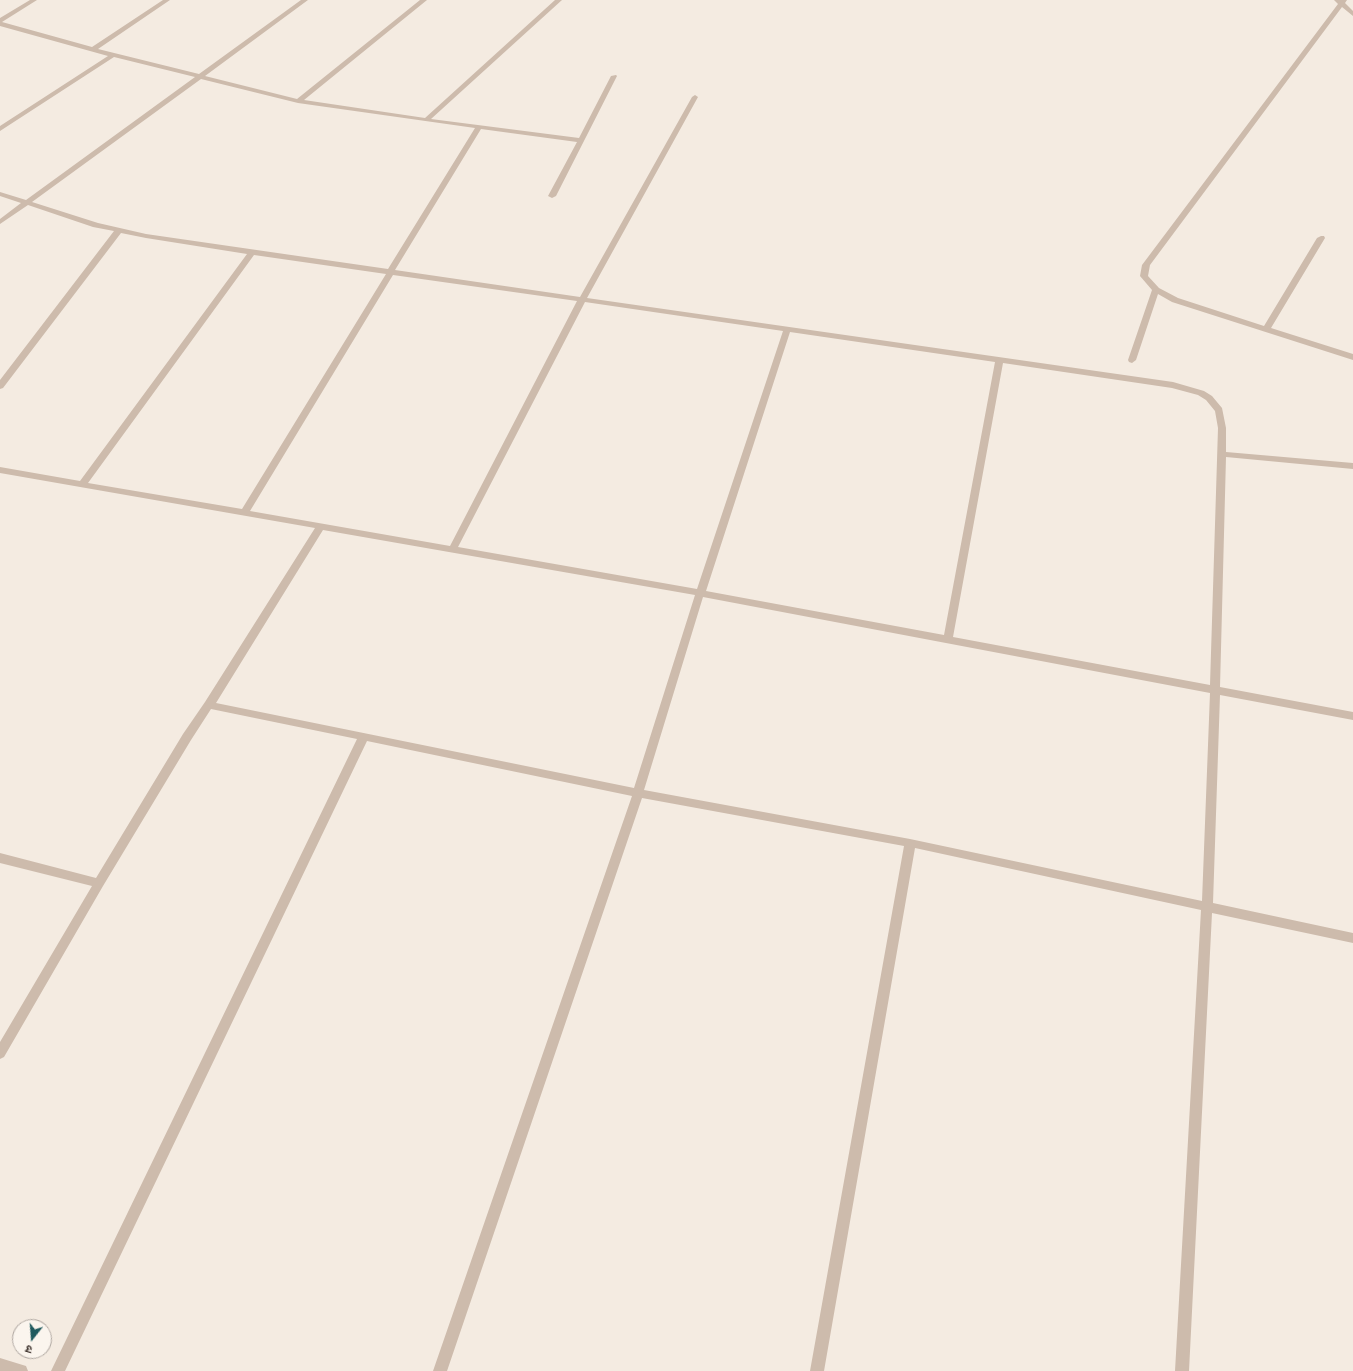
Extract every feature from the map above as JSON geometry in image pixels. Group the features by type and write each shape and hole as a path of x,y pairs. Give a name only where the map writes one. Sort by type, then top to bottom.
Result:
{"street":[{"path":"0,21 34,0"},
{"path":"92,50 167,0"},
{"path":"0,222 305,0"},
{"path":"298,101 424,0"},
{"path":"426,120 559,0"},
{"path":"1353,14 1341,1 1146,265 1144,276 1156,290 1175,300 1266,330 1353,356"},
{"path":"0,24 113,56 298,101 426,120 581,140"},
{"path":"0,129 113,56"},
{"path":"552,196 614,76"},
{"path":"453,549 582,300 695,98"},
{"path":"244,513 479,127"},
{"path":"0,194 96,225 189,243 1174,385 1201,393 1210,398 1219,410 1222,428 1215,689 1207,906 1182,1371"},
{"path":"0,386 119,230"},
{"path":"1266,330 1321,238"},
{"path":"82,485 252,252"},
{"path":"1132,360 1156,290"},
{"path":"440,1371 638,793 700,592 787,330"},
{"path":"948,639 999,360"},
{"path":"1221,454 1353,466"},
{"path":"0,470 320,527 700,592 1353,716"},
{"path":"0,1053 99,883 187,737 209,705 320,527"},
{"path":"209,705 638,793 910,843 1353,938"},
{"path":"58,1371 364,736"},
{"path":"817,1371 910,843"},
{"path":"0,858 99,883"},
{"path":"0,1365 21,1371"}]}
